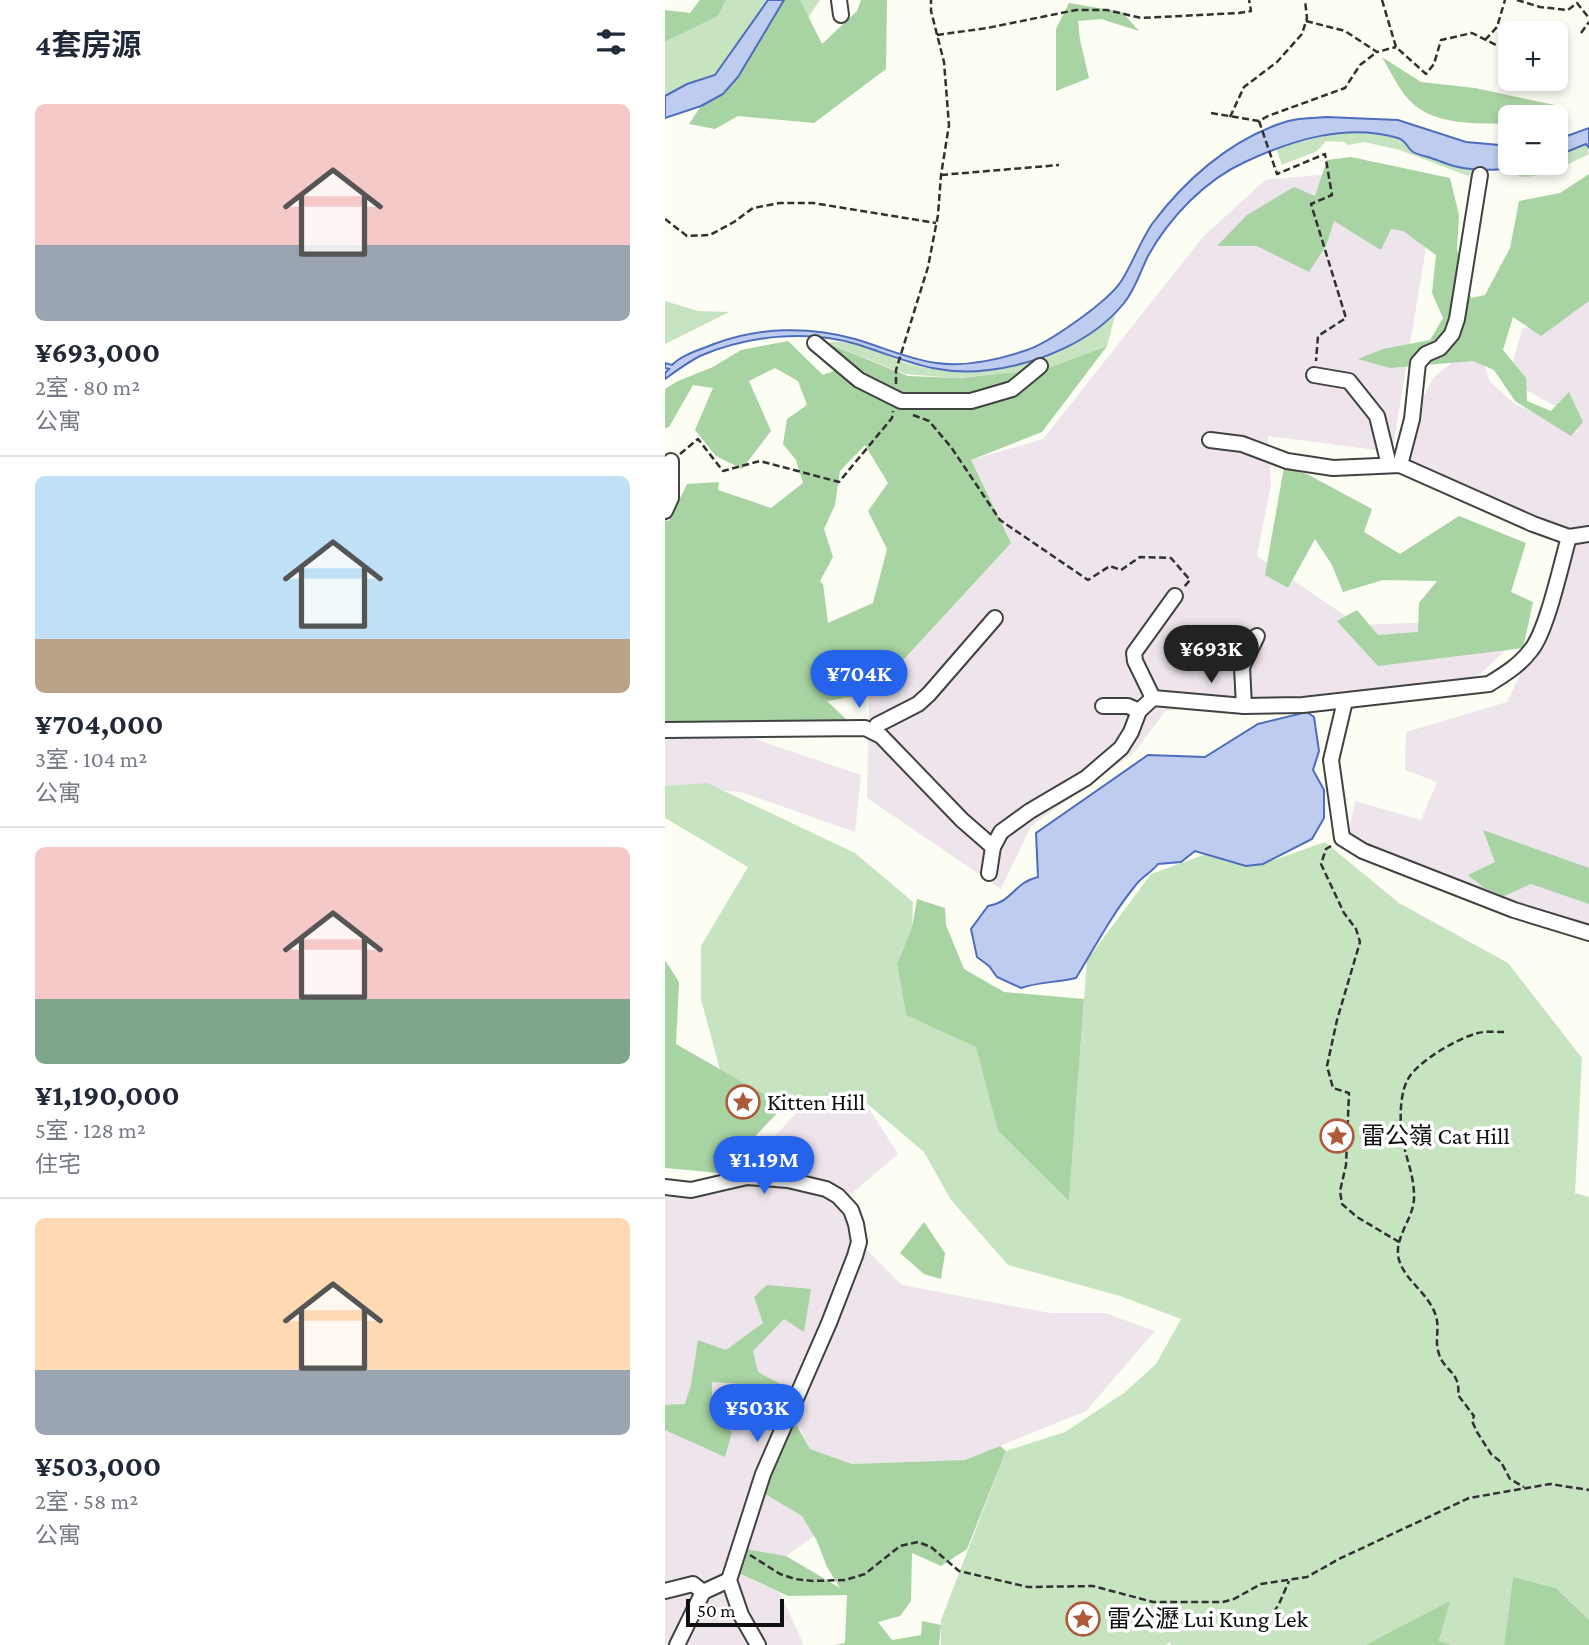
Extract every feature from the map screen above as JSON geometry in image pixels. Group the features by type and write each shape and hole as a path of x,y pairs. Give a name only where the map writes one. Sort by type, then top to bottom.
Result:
{"street":[{"path":"839,0 841,15"},
{"path":"1395,465 1412,419 1418,363 1426,354 1440,348 1452,334 1457,319 1481,175"},
{"path":"815,343 859,380 895,403 971,401 1012,389 1039,366"},
{"path":"1314,375 1349,382 1377,416 1395,465"},
{"path":"1210,440 1242,444 1287,461 1333,468 1395,465 1569,537 1589,534"},
{"path":"665,511 671,498 671,461"},
{"path":"989,873 993,847 1001,832 1030,811 1086,778 1121,748 1139,711 1153,698 1244,706 1303,705 1489,684 1515,668 1534,648 1569,537"},
{"path":"1153,698 1135,661 1134,653 1175,596"},
{"path":"874,731 877,725 918,704 929,694 995,618"},
{"path":"1244,706 1242,667 1257,636"},
{"path":"1345,701 1331,760 1342,838 1363,851 1514,910 1589,933"},
{"path":"1103,706 1128,706 1139,711"},
{"path":"665,730 865,728 874,731 962,820 993,847"},
{"path":"665,1187 691,1190 747,1177 788,1180 826,1189 838,1196 851,1210 856,1224 859,1242 855,1256 763,1474 729,1580 741,1615 758,1645"},
{"path":"677,1645 703,1592 729,1580"},
{"path":"665,1591 693,1584 703,1592"}],"path":[{"path":"671,461 698,439 723,471 760,461 839,482 892,418 896,370 928,267 949,125 944,62 931,11 931,0"},
{"path":"937,35 1076,10 1107,9 1141,18 1239,13 1251,11 1249,0"},
{"path":"1230,118 1244,87 1277,62 1303,34 1306,21 1305,0"},
{"path":"1382,0 1396,47 1426,74 1434,64 1441,40 1472,33 1498,47"},
{"path":"1486,40 1497,27 1505,0"},
{"path":"1517,0 1540,7 1568,10 1577,1 1589,20 1581,33"},
{"path":"1306,21 1345,31 1377,52"},
{"path":"1211,113 1259,121 1345,88 1360,65 1377,52 1396,47"},
{"path":"1259,121 1277,174 1325,154 1332,195 1311,204 1346,318 1318,336 1314,375"},
{"path":"941,175 1059,165"},
{"path":"665,219 687,236 710,235 753,208 813,203 936,223"},
{"path":"895,403 929,421 951,447 1000,520 1089,580 1110,566 1121,570 1140,557 1171,558 1190,580 1175,596"},
{"path":"1342,838 1326,849 1321,864 1356,929 1360,942 1337,1020 1328,1066 1333,1088 1349,1093 1346,1164 1340,1191 1342,1204 1357,1217 1399,1242"},
{"path":"1504,1032 1481,1032 1468,1036 1433,1054 1408,1078 1403,1098 1401,1127 1413,1174 1414,1202 1399,1242 1400,1261 1407,1275 1436,1315 1439,1356 1454,1373 1459,1386 1458,1395 1474,1416 1472,1421 1476,1432 1491,1454 1501,1462 1510,1479 1524,1487"},
{"path":"740,1548 784,1576 813,1581 860,1577 900,1546 918,1542 934,1549 959,1571 1036,1588 1075,1585 1101,1588 1153,1602 1223,1602 1261,1584 1307,1577 1339,1559 1461,1502 1524,1487 1559,1484 1589,1490"},
{"path":"1268,1621 1289,1581"}],"shaded area":[{"path":"1363,171 1431,218 1392,452 1268,436 1271,484 1257,556 1359,625 1511,619 1512,644 1477,677 1165,711 1135,752 1031,826 1001,889 867,798 869,698 1011,543 971,460 1043,439 1203,237 1265,180"},
{"path":"1589,287 1589,927 1510,909 1348,835 1355,801 1421,820 1437,782 1405,770 1406,732 1507,702 1535,644 1565,536 1400,465 1413,416 1434,377 1464,353 1481,356 1490,382 1515,404 1579,433 1555,406 1508,380 1522,329 1556,317"},
{"path":"665,733 743,735 861,775 855,832 741,792 665,786"},
{"path":"837,1096 864,1101 898,1154 843,1201 859,1242 902,1285 1050,1313 1105,1313 1155,1331 1086,1411 965,1460 852,1464 810,1449 800,1428 779,1438 758,1490 824,1529 786,1556 743,1553 732,1570 780,1593 804,1645 665,1645 665,1186 725,1182 735,1150 754,1136 768,1143 804,1105"}],"green space":[{"path":"700,0 726,0 718,16 665,42 665,10 690,13"},
{"path":"726,0 820,0 799,31 717,101 665,119 665,42 718,16"},
{"path":"784,0 800,0 822,44 857,11 861,0 887,0 886,69 814,123 738,116 715,129 689,124 701,106 723,94 732,85"},
{"path":"1069,3 1122,12 1139,31 1101,19 1078,21 1089,78 1056,91 1056,29"},
{"path":"1382,57 1421,82 1475,88 1555,105 1498,105 1498,124 1467,123 1439,118 1426,112 1414,105 1401,90"},
{"path":"1365,131 1398,138 1406,141 1413,152 1473,171 1468,176 1400,150 1364,142 1348,145 1344,142 1326,141 1317,151 1282,165 1276,148 1340,132"},
{"path":"1586,144 1589,154 1568,163 1568,151"},
{"path":"1351,157 1450,178 1459,215 1457,250 1471,298 1485,295 1510,248 1519,201 1560,193 1589,174 1589,301 1541,336 1513,317 1503,350 1526,378 1527,401 1551,411 1569,392 1583,422 1571,436 1515,401 1494,370 1473,361 1390,368 1358,359 1383,349 1430,340 1443,318 1432,293 1436,255 1403,231 1391,229 1381,250 1334,221 1326,246 1309,272 1257,246 1217,246 1247,215 1294,187 1315,196 1327,160"},
{"path":"665,301 698,311 729,312 665,344"},
{"path":"1116,312 1107,346 1045,369 956,378 905,374 827,343 858,345 909,364 937,370 992,369 1045,355 1070,343"},
{"path":"788,341 823,375 836,370 827,343 908,376 960,378 1045,369 1107,346 1042,432 971,460 1011,543 873,693 827,701 846,719 841,734 665,735 665,520 669,521 687,484 719,482 718,490 771,508 803,483 796,460 783,444 787,419 807,405 798,381 775,368 749,381 771,431 742,469 716,456 695,430 713,388 693,385 669,427 665,428 665,389 713,367 741,350","holes":["865,445 888,483 868,511 887,549 873,603 828,623 823,584 820,581 833,557 824,529 835,505 840,471"]},
{"path":"1284,467 1307,474 1372,509 1364,532 1400,554 1459,516 1526,543 1511,592 1533,602 1523,648 1378,666 1337,621 1357,610 1378,635 1418,632 1419,603 1437,581 1383,580 1343,592 1332,565 1315,539 1288,588 1265,575"},
{"path":"707,783 855,853 913,902 912,927 897,964 906,1015 977,1047 998,1131 1069,1200 1087,960 1151,874 1206,854 1263,864 1325,842 1399,903 1508,963 1582,1058 1575,1193 1589,1197 1589,1620 1556,1588 1513,1577 1504,1645 1452,1645 1439,1642 1449,1602 1381,1645 1171,1645 1170,1642 1166,1645 941,1645 941,1620 1006,1451 1065,1432 1124,1393 1156,1364 1181,1319 1120,1296 1008,1265 951,1200 924,1152 858,1096 727,1096 701,999 701,946 748,867 665,818 665,786"},
{"path":"1483,830 1589,868 1589,904 1531,884 1504,896 1484,888 1468,875 1495,862"},
{"path":"917,899 945,908 946,925 964,969 1004,992 1084,999 1069,1201 998,1131 976,1047 906,1015 897,964 912,927"},
{"path":"665,960 679,982 676,1044 784,1106 720,1173 665,1168"},
{"path":"924,1222 945,1253 941,1279 924,1274 900,1253"},
{"path":"767,1285 811,1289 804,1332 784,1319 753,1351 758,1372 788,1388 778,1414 741,1384 712,1382 712,1414 732,1432 725,1457 665,1430 665,1405 685,1404 698,1340 726,1350 763,1323 754,1297"},
{"path":"796,1424 810,1449 852,1464 965,1460 1000,1446 1006,1451 967,1549 941,1566 912,1553 911,1601 900,1616 878,1622 892,1640 921,1635 922,1621 941,1625 939,1645 835,1645 845,1643 847,1595 788,1596 732,1570 739,1548 786,1556 840,1588 802,1516 758,1490 779,1438"},
{"path":"1513,1577 1556,1588 1589,1620 1589,1645 1504,1645"},
{"path":"1450,1601 1439,1641 1452,1645 1366,1645"}],"water":[{"path":"768,0 784,0 738,77 723,94 701,106 665,118 665,96 687,84 715,75"},
{"path":"1326,117 1398,120 1466,142 1498,145 1498,170 1458,167 1414,153 1398,138 1378,134 1339,133 1300,141 1245,162 1202,190 1166,228 1148,256 1131,292 1111,317 1080,340 1045,356 989,370 953,371 921,365 837,339 777,337 718,349 696,358 665,379 665,373 669,369 665,368 665,363 672,365 686,355 731,338 784,330 838,335 915,359 947,364 981,362 1035,347 1077,321 1115,289 1152,224 1193,178 1242,141 1296,119"},
{"path":"1589,128 1589,148 1586,144 1568,151 1568,136"},
{"path":"1307,712 1314,717 1319,751 1313,770 1324,790 1324,818 1312,839 1263,864 1246,866 1195,851 1181,862 1158,864 1137,883 1111,919 1076,978 1021,988 997,977 989,966 977,957 971,929 988,906 1003,901 1023,884 1038,877 1036,833 1148,755 1205,757 1258,724"}],"place":[{"name":"Kitten Hill","path":"743,1102"},
{"name":"雷公嶺 Cat Hill","path":"1337,1136"},
{"name":"雷公瀝 Lui Kung Lek","path":"1083,1619"}]}
